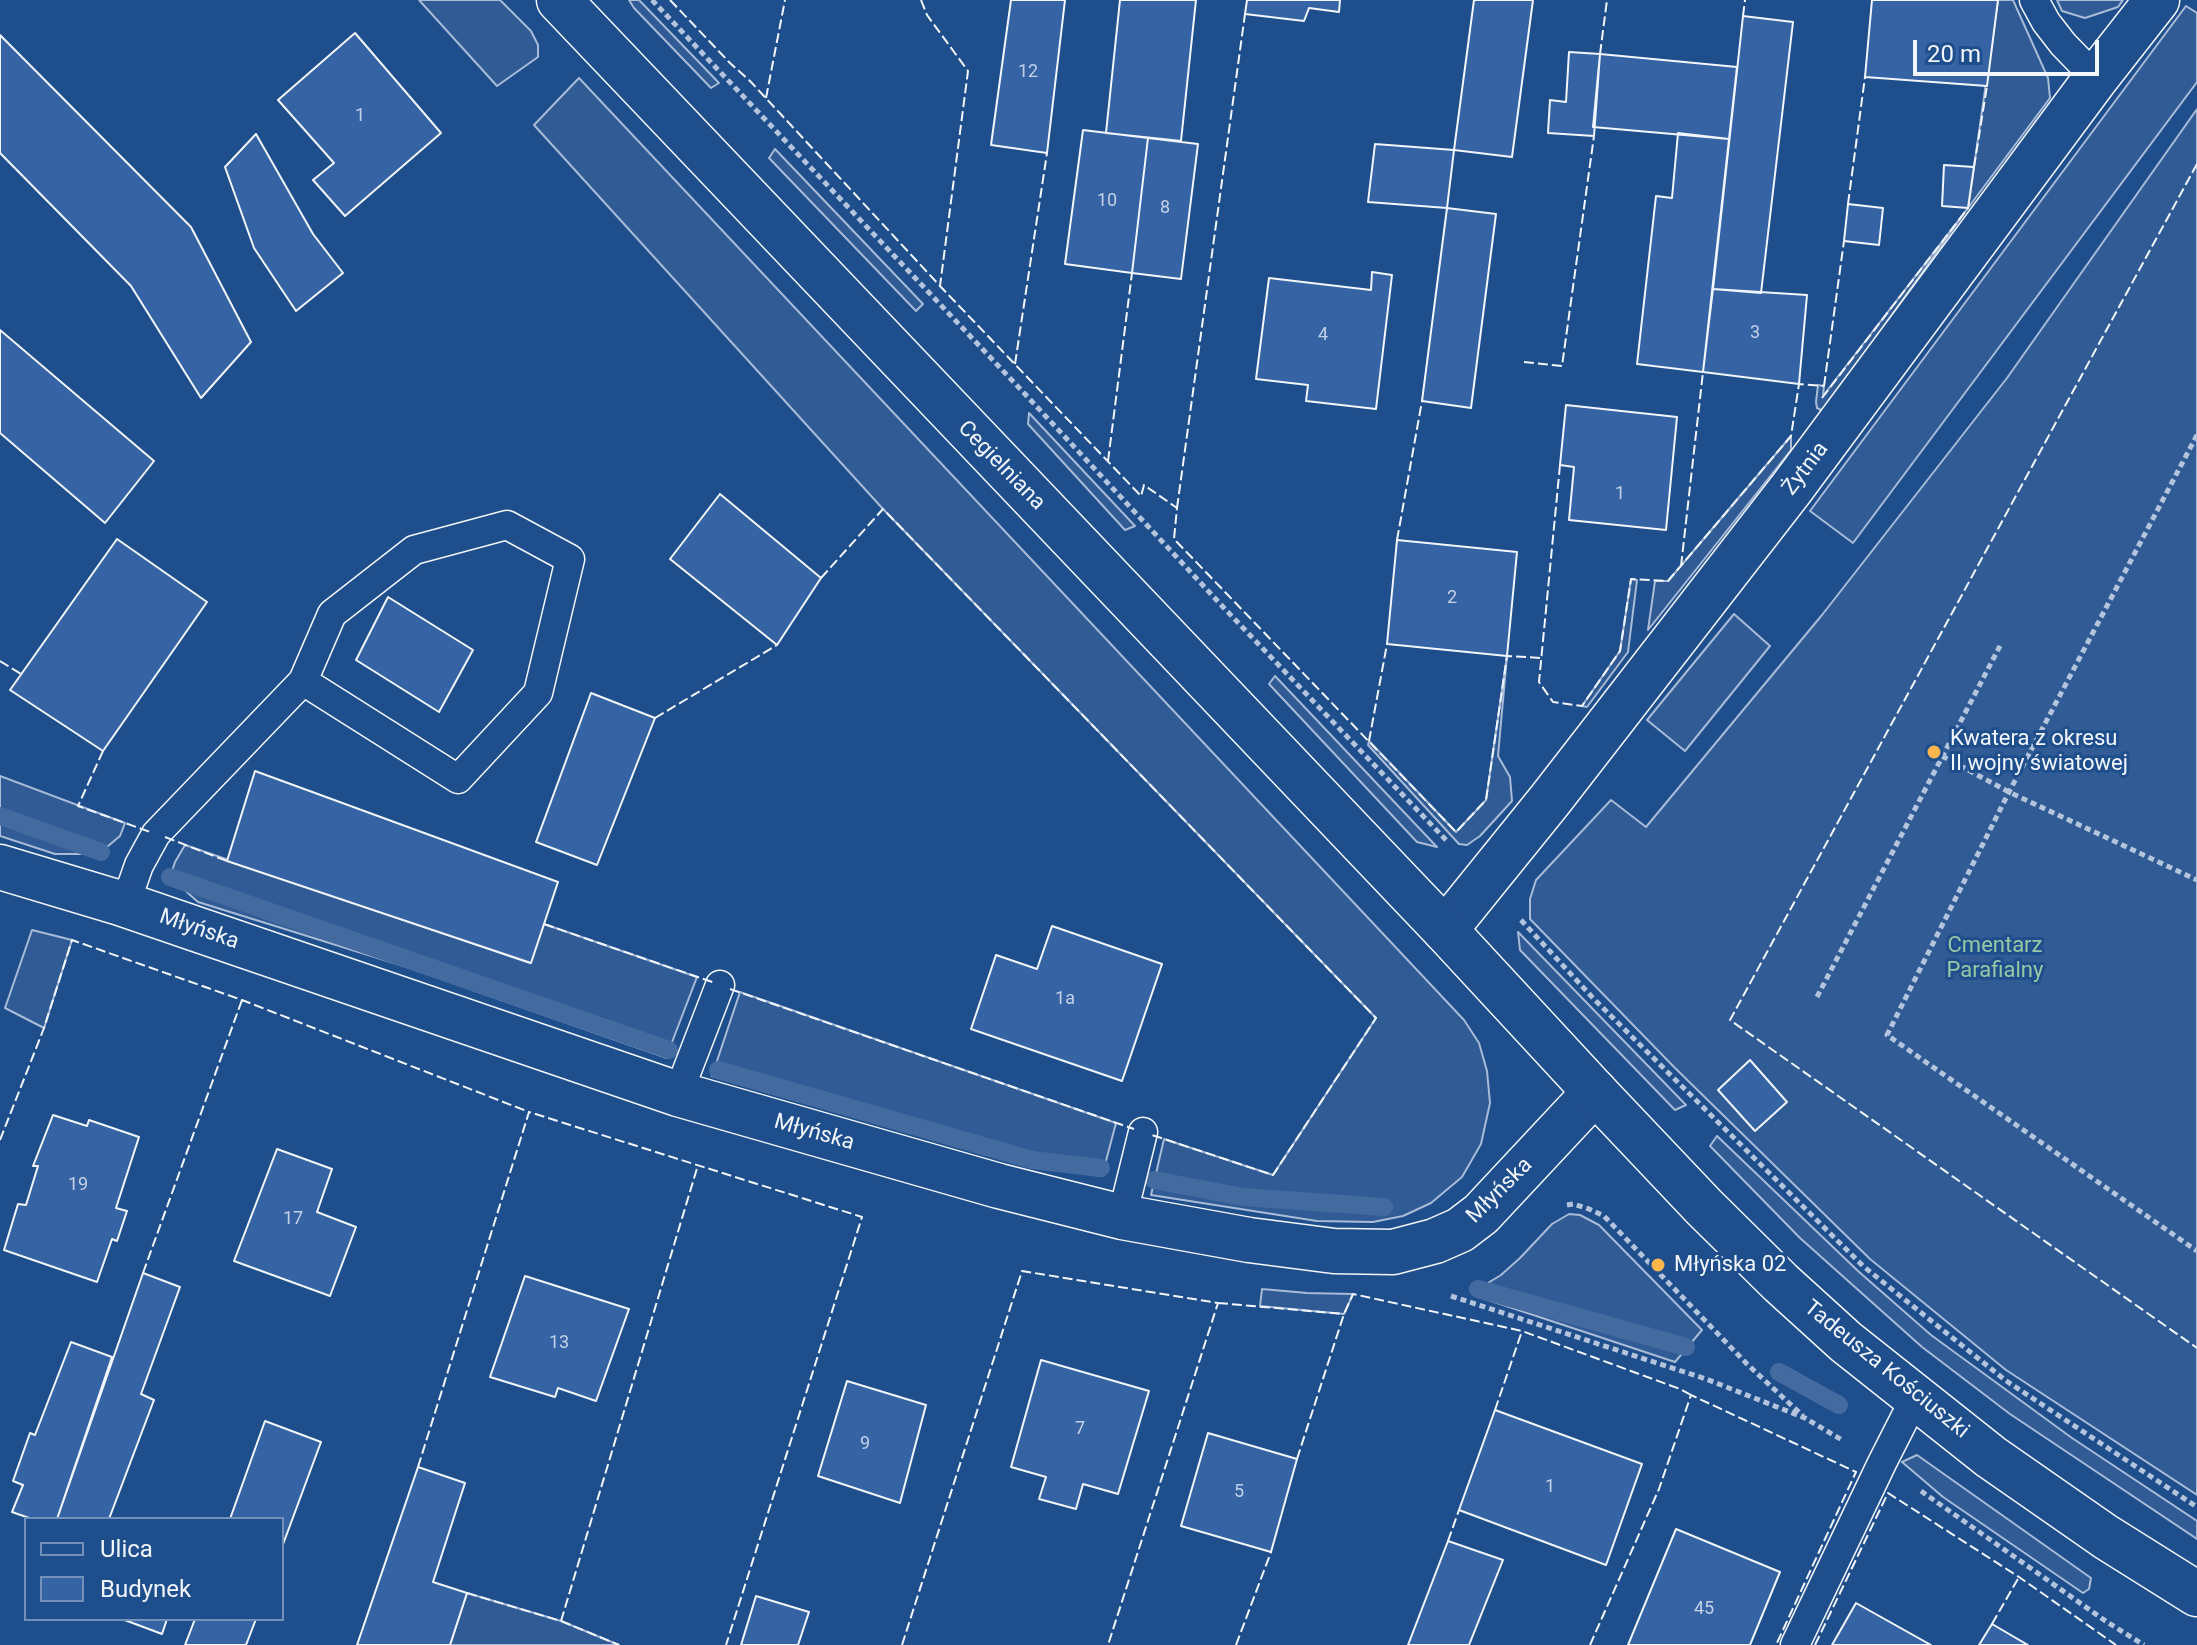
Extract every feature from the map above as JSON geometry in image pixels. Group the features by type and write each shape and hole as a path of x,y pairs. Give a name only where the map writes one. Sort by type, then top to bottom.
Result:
{"street":[{"name":"Cegielniana","path":"559,0 1445,930"},
{"name":"Żytnia","path":"1445,930 1791,489 2157,0"},
{"name":"Młyńska","path":"0,867 120,903 678,1094 999,1186 1122,1217 1249,1240 1334,1251 1393,1252 1460,1230 1481,1214 1595,1092"},
{"name":"Tadeusza Kościuszki","path":"1445,930 1704,1207 1846,1342 1991,1457 2106,1537 2197,1594"}],"lane":[{"path":"2034,0 2055,33 2096,78"},
{"path":"120,903 156,834 303,681 332,614 414,550 507,525 570,559 538,693 458,779 303,681"},
{"path":"678,1094 720,985"},
{"path":"1122,1217 1143,1132"},
{"path":"1795,1645 1915,1398"}],"path":[{"path":"652,0 1224,608 1486,881 1593,998 1863,1266 2005,1380 2197,1507"},
{"path":"2197,435 2009,792 1887,1035 2197,1251"},
{"path":"1817,997 2001,644"},
{"path":"1942,756 2009,792 2197,880"},
{"path":"1558,1206 1573,1204 1604,1216 1747,1364 1805,1418"}],"shaded area":[{"path":"419,0 500,0 531,31 538,45 538,57 497,86"},
{"path":"629,0 639,0 719,83 711,88"},
{"path":"1998,0 2013,0 2048,78 2050,98 1968,208"},
{"path":"2057,0 2123,0 2118,7 2085,18 2062,11"},
{"path":"2186,6 2197,13 2197,82 1853,543 1810,511"},
{"path":"579,78 1464,1020 1479,1043 1487,1071 1490,1103 1481,1144 1462,1177 1431,1203 1403,1216 1373,1222 1317,1221 1151,1195 1164,1139 1273,1175 1376,1018 883,509 534,125"},
{"path":"2197,109 2197,1495 2006,1370 1870,1259 1674,1067 1530,919 1530,899 1536,880 1611,800 1646,827 1822,615 2007,378"},
{"path":"775,149 923,304 916,311 769,158"},
{"path":"1968,208 1827,406 1821,410 1817,408 1818,385 1824,386 1823,396"},
{"path":"1029,413 1135,526 1125,530 1028,424"},
{"path":"1791,436 1791,450 1648,630 1655,581 1668,581"},
{"path":"1631,579 1637,580 1628,652 1587,707 1582,706 1620,651"},
{"path":"1734,614 1770,646 1685,751 1647,720"},
{"path":"1507,656 1498,756 1510,777 1512,801 1480,836 1467,845 1459,844 1368,745 1369,741 1456,832 1486,800"},
{"path":"1275,676 1437,847 1417,842 1269,684"},
{"path":"0,776 125,823 120,836 101,852 55,854 0,836"},
{"path":"185,845 530,963 544,924 697,977 667,1058 413,969 198,902 170,877"},
{"path":"32,930 72,940 44,1028 5,1008"},
{"path":"1518,932 1686,1105 1675,1110 1520,950"},
{"path":"740,992 1116,1123 1102,1176 1042,1168 712,1076"},
{"path":"1717,1136 1858,1271 1931,1335 2072,1438 2197,1521 2197,1539 2010,1414 1922,1347 1800,1238 1710,1146"},
{"path":"1569,1214 1580,1215 1599,1225 1702,1330 1675,1362 1476,1296 1478,1289 1501,1275 1552,1224"},
{"path":"1262,1289 1353,1294 1344,1314 1260,1306"},
{"path":"1917,1455 2091,1578 2089,1589 2083,1593 1943,1497 1902,1462"},
{"path":"467,1593 561,1621 619,1645 450,1645"}],"building":[{"path":"1011,0 1065,0 1047,153 991,145"},
{"path":"1120,0 1196,0 1181,141 1106,133"},
{"path":"1247,0 1340,0 1339,12 1309,8 1304,21 1245,14"},
{"path":"1474,0 1533,0 1512,157 1454,150"},
{"path":"1872,0 1998,0 1987,86 1865,77"},
{"path":"1743,16 1793,22 1761,293 1713,289"},
{"path":"355,33 441,133 345,216 313,180 334,163 278,100"},
{"path":"0,35 191,227 251,342 201,398 131,286 0,153"},
{"path":"1569,52 1600,54 1594,136 1548,133 1550,100 1566,102"},
{"path":"1600,54 1737,67 1729,139 1593,127"},
{"path":"1083,130 1148,138 1132,273 1065,264"},
{"path":"1678,133 1729,139 1703,372 1637,364 1656,196 1672,198"},
{"path":"256,134 313,234 343,273 296,311 254,248 225,167"},
{"path":"1148,138 1198,144 1181,279 1132,273"},
{"path":"1375,144 1454,150 1447,208 1368,202"},
{"path":"1944,165 1974,167 1968,208 1942,206"},
{"path":"1848,204 1883,208 1879,245 1844,241"},
{"path":"1447,208 1496,214 1471,408 1422,401"},
{"path":"1372,272 1392,275 1376,409 1306,401 1308,385 1256,379 1269,278 1371,290"},
{"path":"1713,289 1807,295 1799,384 1703,372"},
{"path":"0,330 154,461 105,523 0,433"},
{"path":"1566,405 1677,417 1666,530 1569,520 1574,467 1560,465"},
{"path":"720,494 821,578 777,645 670,559"},
{"path":"117,539 207,602 103,751 10,690"},
{"path":"1397,540 1517,552 1507,656 1387,644"},
{"path":"388,597 473,650 439,712 356,660"},
{"path":"591,693 655,718 597,865 536,842"},
{"path":"255,771 558,882 531,963 227,861"},
{"path":"1052,926 1162,964 1122,1081 971,1029 996,955 1037,969"},
{"path":"1750,1060 1787,1102 1755,1131 1718,1090"},
{"path":"53,1115 87,1126 89,1120 139,1137 116,1208 127,1211 117,1241 112,1239 97,1282 4,1250 18,1204 26,1205 38,1166 33,1166"},
{"path":"277,1149 332,1169 317,1212 356,1227 330,1296 234,1261"},
{"path":"143,1273 180,1287 141,1394 154,1400 110,1517 58,1517"},
{"path":"525,1276 629,1309 596,1401 558,1388 555,1397 490,1377"},
{"path":"71,1342 112,1357 58,1517 26,1517 12,1512 23,1485 13,1481 30,1433 35,1435"},
{"path":"1041,1360 1149,1391 1118,1494 1083,1484 1076,1509 1039,1499 1046,1477 1011,1467"},
{"path":"847,1381 926,1405 900,1503 818,1476"},
{"path":"1495,1410 1642,1464 1606,1565 1459,1510"},
{"path":"265,1421 321,1442 284,1542 284,1517 231,1517"},
{"path":"1208,1433 1297,1459 1271,1552 1181,1526"},
{"path":"418,1467 465,1483 433,1582 467,1593 450,1645 357,1645"},
{"path":"1676,1529 1780,1572 1750,1645 1628,1645"},
{"path":"1448,1541 1503,1560 1469,1645 1408,1645"},
{"path":"756,1596 809,1612 798,1645 741,1645"},
{"path":"1856,1603 1931,1645 1832,1645"},
{"path":"127,1621 166,1621 162,1634"},
{"path":"194,1621 255,1621 246,1645 185,1645"},
{"path":"1992,1624 2028,1645 1979,1645"}],"waterway":[{"path":"0,816 101,852"},
{"path":"170,877 669,1050"},
{"path":"718,1070 1032,1160 1101,1168"},
{"path":"1154,1180 1243,1197 1384,1207"},
{"path":"1478,1289 1686,1347"},
{"path":"1779,1372 1839,1405"}],"fence":[{"path":"670,0 1141,496 1144,485 1177,508 1174,539 1456,832 1486,800 1507,656 1541,658"},
{"path":"766,98 785,0"},
{"path":"921,0 927,15 968,71 940,286"},
{"path":"1600,54 1607,0"},
{"path":"1743,16 1745,0"},
{"path":"1177,508 1245,14"},
{"path":"1848,204 1865,77"},
{"path":"1974,167 1987,86"},
{"path":"1524,362 1562,366 1594,136"},
{"path":"1015,364 1047,153"},
{"path":"2197,164 1730,1020 2197,1348"},
{"path":"1822,398 1968,208"},
{"path":"1824,386 1844,241"},
{"path":"1108,461 1132,273"},
{"path":"1681,566 1703,372"},
{"path":"1560,465 1539,682 1553,702 1582,706 1620,651 1631,579 1668,581 1791,436 1799,384 1824,386"},
{"path":"1397,540 1422,401"},
{"path":"821,578 883,509 1376,1018 1273,1175 1149,1134"},
{"path":"1369,741 1387,644"},
{"path":"655,718 777,645"},
{"path":"0,661 21,674"},
{"path":"103,751 78,806 150,832"},
{"path":"165,837 227,861"},
{"path":"544,924 715,983"},
{"path":"0,1140 44,1028 72,940 242,1000 529,1112"},
{"path":"730,989 1134,1129"},
{"path":"143,1273 242,1000"},
{"path":"418,1467 529,1112 862,1217 726,1645"},
{"path":"561,1621 698,1165"},
{"path":"902,1645 1022,1271 1218,1303 1108,1645"},
{"path":"1297,1459 1353,1294 1522,1331 1691,1395"},
{"path":"1218,1303 1344,1314"},
{"path":"1495,1410 1522,1331"},
{"path":"1590,1645 1659,1489 1691,1395 1856,1472 1776,1645"},
{"path":"1815,1645 1888,1493 2019,1577 2116,1645"},
{"path":"1448,1541 1459,1510"},
{"path":"1236,1645 1271,1552"},
{"path":"1992,1624 2019,1577"},
{"path":"467,1593 561,1621 619,1645"}],"place":[{"name":"Kwatera z okresu II wojny światowej","path":"1934,752"},
{"name":"Młyńska 02","path":"1658,1265"}],"park label":[{"name":"Cmentarz Parafialny","path":"1995,958"}]}
